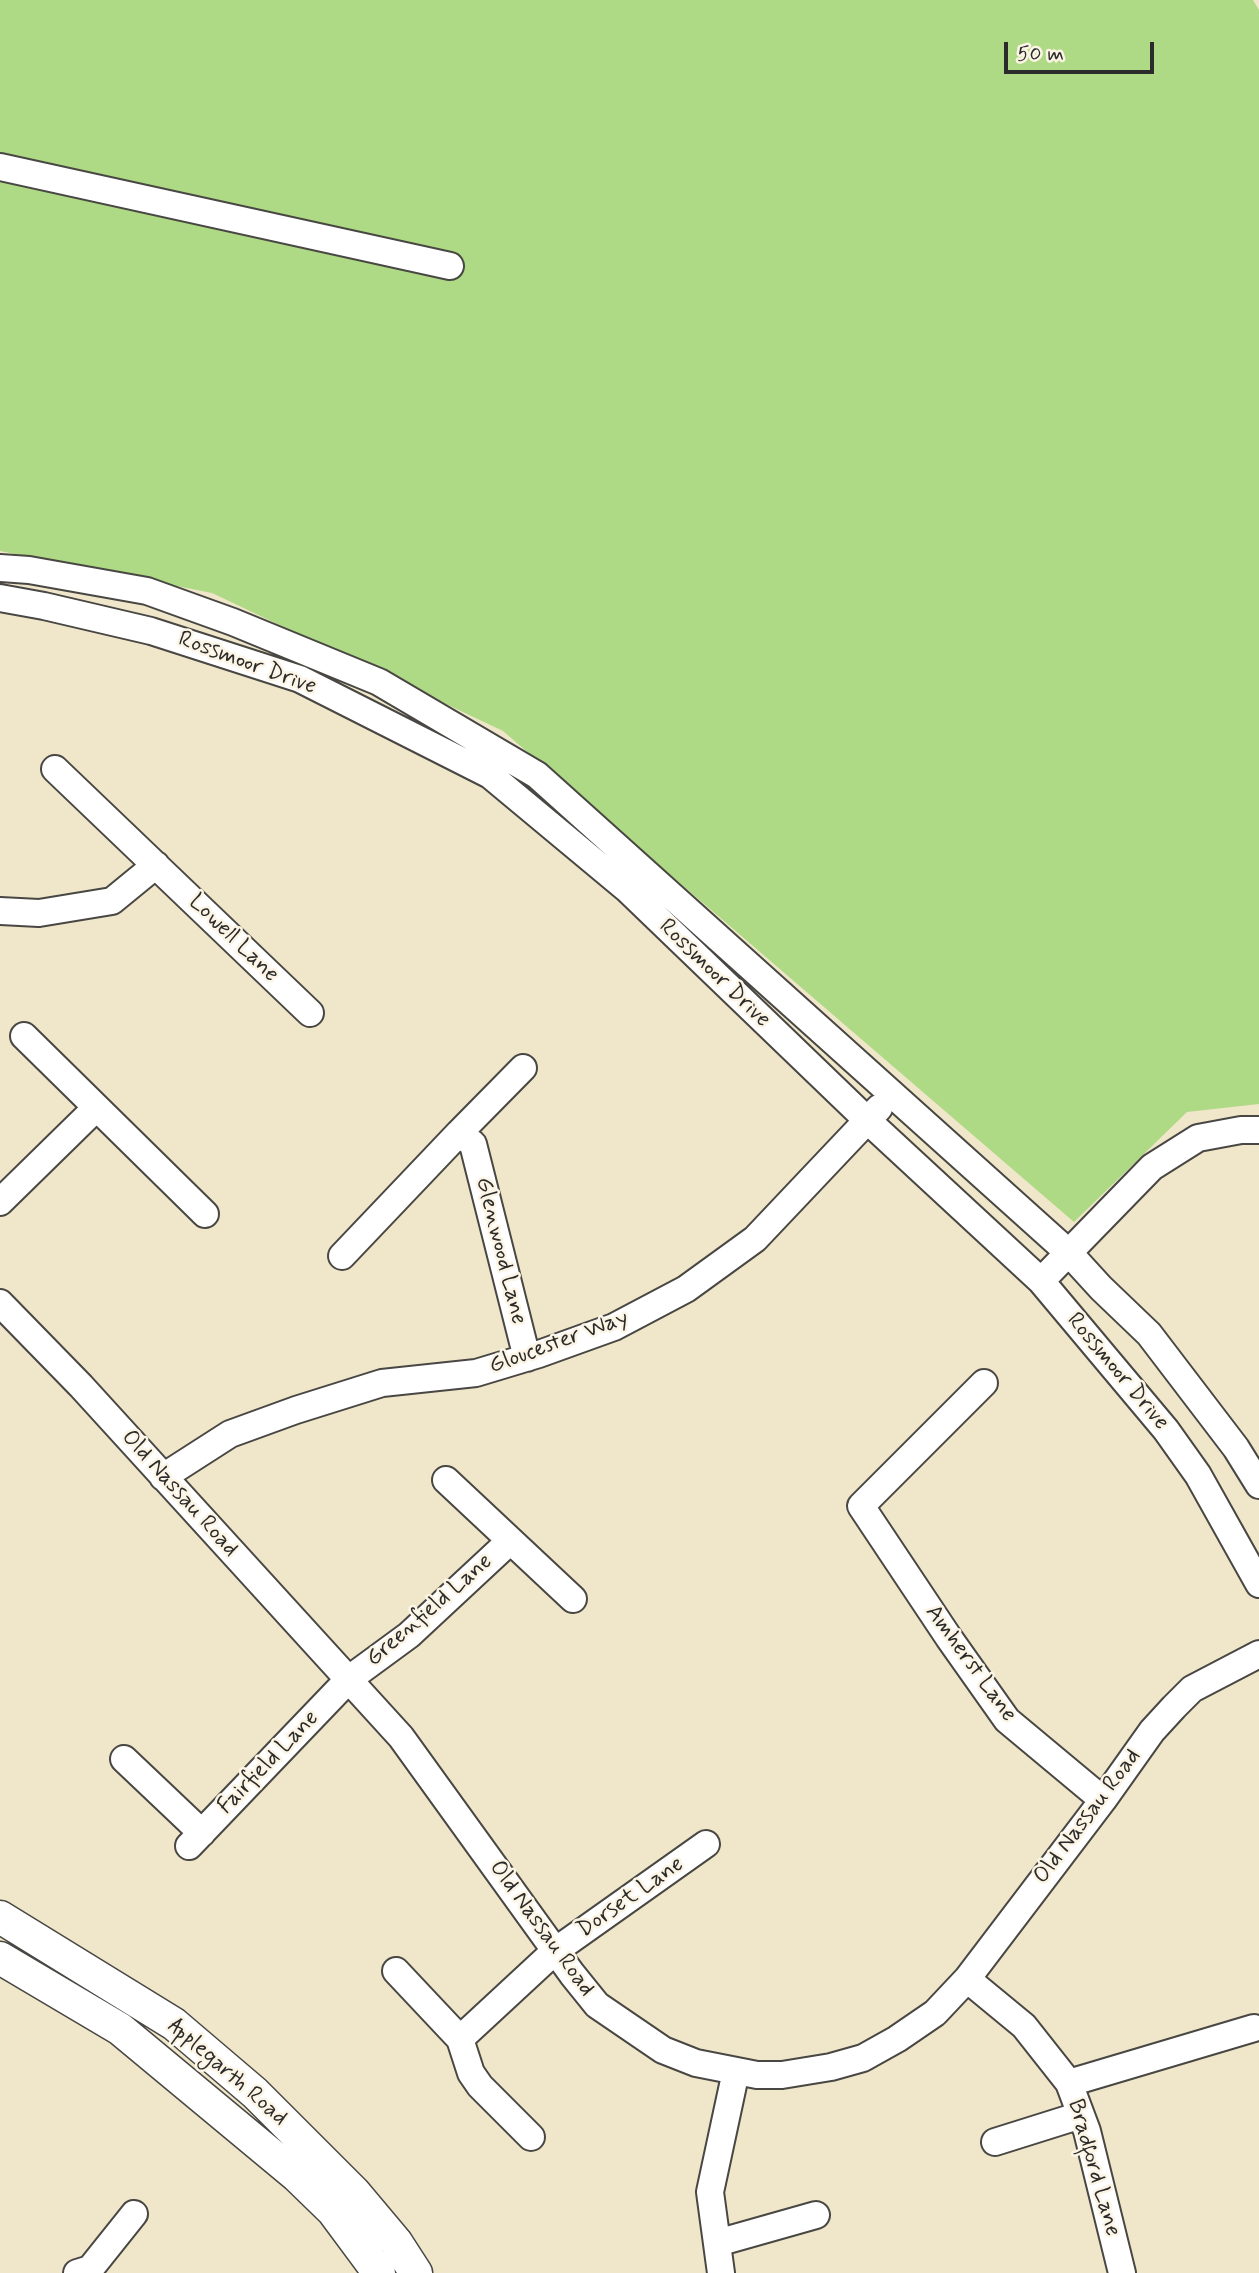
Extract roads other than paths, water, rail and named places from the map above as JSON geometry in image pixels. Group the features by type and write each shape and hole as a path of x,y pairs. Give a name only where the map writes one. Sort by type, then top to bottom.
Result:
{"main road":[{"name":"Applegarth Road","path":"0,1917 174,2024 255,2093 354,2192 396,2242 416,2273"},
{"name":"Applegarth Road","path":"0,1958 120,2029 276,2158 333,2211 379,2273"}],"street":[{"path":"0,167 450,266"},
{"name":"Rossmoor Drive","path":"0,568 29,570 146,590 233,622 379,682 537,775 1069,1253 1149,1334 1236,1448 1259,1485"},
{"name":"Rossmoor Drive","path":"0,598 151,631 300,679 490,775 626,889 867,1120 1041,1281 1118,1371 1198,1475 1259,1584"},
{"name":"Lowell Lane","path":"55,769 310,1013"},
{"path":"0,911 39,913 112,901 156,865"},
{"path":"24,1036 205,1214"},
{"path":"342,1256 466,1138 523,1068"},
{"name":"Gloucester Way","path":"163,1477 230,1434 296,1410 382,1383 476,1373 614,1327 686,1289 755,1239 892,1094"},
{"path":"0,1202 96,1108"},
{"path":"1041,1281 1152,1167 1198,1138 1241,1130 1259,1130"},
{"name":"Glenwood Lane","path":"466,1138 527,1358"},
{"name":"Old Nassau Road","path":"0,1303 81,1386 401,1737 597,2005 663,2050 695,2063 736,2071 782,2075 831,2067 863,2058 935,2013 967,1979 1152,1731 1192,1689 1259,1654"},
{"name":"Amherst Lane","path":"984,1383 861,1506 1007,1720 1103,1800"},
{"name":"Greenfield Lane","path":"446,1480 573,1599"},
{"name":"Greenfield Lane","path":"349,1679 409,1635 510,1541"},
{"name":"Fairfield Lane","path":"124,1759 195,1839 349,1679"},
{"name":"Dorset Lane","path":"460,2039 555,1951 706,1844"},
{"path":"396,1971 460,2039 471,2073 480,2086 531,2137"},
{"name":"Bradford Lane","path":"967,1979 1024,2026 1069,2083 1087,2131 1122,2273"},
{"path":"1069,2083 1254,2028"},
{"path":"736,2071 709,2192 714,2264 816,2215"},
{"path":"995,2142 1081,2115"},
{"path":"77,2273 90,2269 134,2214"}]}
